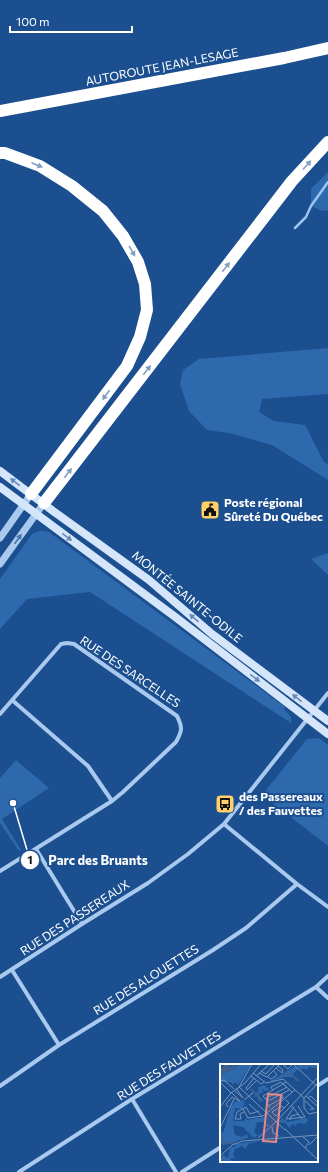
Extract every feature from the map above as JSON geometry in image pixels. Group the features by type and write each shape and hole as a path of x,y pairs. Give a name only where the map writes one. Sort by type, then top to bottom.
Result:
{"highway":[{"name":"AUTOROUTE JEAN-LESAGE","path":"0,111 284,58 328,48"},
{"path":"44,504 292,181 328,142"},
{"path":"0,152 40,166 72,186 103,211 123,236 138,262 145,284 147,310 140,337 127,366 31,494"}],"main road":[{"name":"MONTÉE SAINTE-ODILE","path":"0,470 44,504 149,580 212,634 328,722"},
{"name":"MONTÉE SAINTE-ODILE","path":"0,487 174,616 328,734"}],"street":[{"path":"0,538 31,494"},
{"path":"0,564 44,504"},
{"name":"RUE DES SARCELLES","path":"0,714 61,644 67,643 74,644 177,716 181,724 181,733 176,742 112,801 0,871"},
{"name":"RUE DES PASSEREAUX","path":"0,977 148,882 188,854 224,824 328,693"},
{"path":"12,700 88,766 112,801"},
{"path":"224,824 297,884 328,907"},
{"path":"36,849 82,924"},
{"name":"RUE DES ALOUETTES","path":"0,1086 59,1045 246,928 297,884"},
{"path":"12,970 59,1045"},
{"name":"RUE DES FAUVETTES","path":"19,1172 132,1099 316,987 328,976"},
{"path":"316,987 328,998"},
{"path":"318,1085 328,1079"},
{"path":"132,1099 176,1172"},
{"path":"182,1172 220,1148"}],"shaded area":[{"path":"328,172 328,210 322,211 311,206 311,189"},
{"path":"328,348 328,394 262,399 259,412 274,421 305,425 324,462 328,464 328,480 272,445 229,433 207,430 189,411 180,384 183,370 199,359"},
{"path":"39,531 49,532 285,707 284,709 291,717 291,723 90,592 27,599 0,629 0,579 32,534"},
{"path":"328,553 328,575 311,559"},
{"path":"319,738 328,745 328,846 262,795 307,739"},
{"path":"16,760 49,788 2,819 21,850 19,851 0,823 0,778"}],"waterway":[{"path":"295,228 306,217 311,206 328,182"}],"place":[{"name":"Poste régional Sûreté Du Québec","path":"210,510"},
{"name":"Parc des Bruants","path":"13,803"},
{"name":"des Passereaux / des Fauvettes","path":"225,804"}]}
